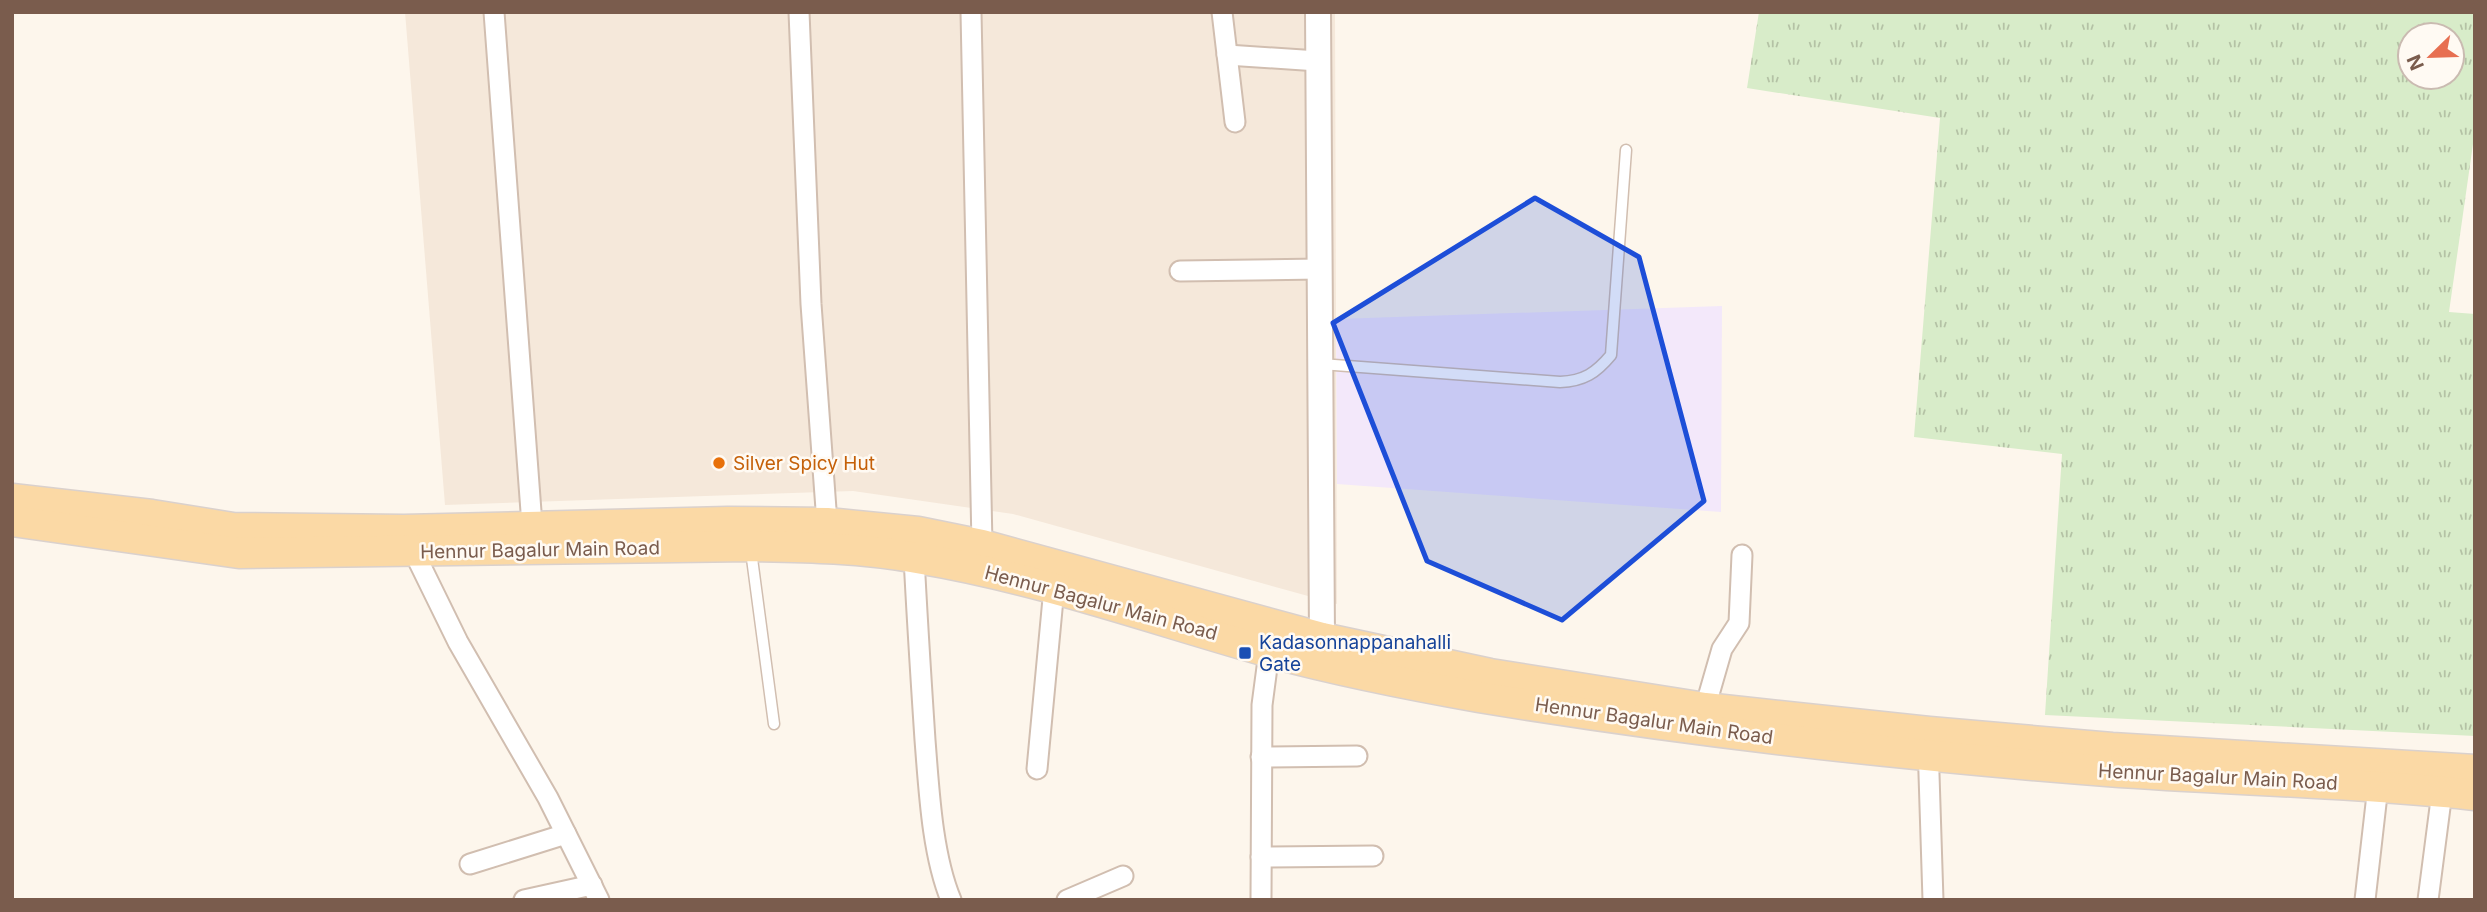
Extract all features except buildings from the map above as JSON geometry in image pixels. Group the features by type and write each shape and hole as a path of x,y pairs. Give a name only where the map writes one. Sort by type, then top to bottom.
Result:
{"main road":[{"name":"Hennur Bagalur Main Road","path":"12,499 152,515 233,528 409,541 819,547 982,545 1319,651 1489,698 1700,730 1928,744 2112,748 2475,770"},
{"name":"Hennur Bagalur Main Road","path":"12,521 239,553 409,541 532,525 827,523 916,545 978,569 1269,652 1319,651 1490,674 2109,771 2378,786 2475,795"}],"street":[{"path":"494,12 532,525"},
{"path":"799,12 811,304 827,523"},
{"path":"971,12 982,545"},
{"path":"1222,12 1235,122"},
{"path":"1318,12 1321,364 1319,651"},
{"path":"1227,55 1318,61"},
{"path":"1180,271 1320,269"},
{"path":"409,541 458,642 548,798 595,892 524,900"},
{"path":"916,545 930,797 944,882 951,900"},
{"path":"1705,708 1722,649 1739,623 1742,555"},
{"path":"1037,769 1054,589"},
{"path":"1261,900 1262,705 1269,652"},
{"path":"1928,744 1933,900"},
{"path":"1261,757 1357,756"},
{"path":"2365,900 2378,786"},
{"path":"2428,900 2442,792"},
{"path":"470,864 566,834"},
{"path":"1261,858 1373,856"},
{"path":"1067,900 1124,876"}],"lane":[{"path":"1321,364 1560,382 1578,381 1600,368 1611,355 1626,150"},
{"path":"751,546 774,724"}],"highlighted area":[{"path":"1535,198 1639,257 1704,501 1562,620 1427,561 1333,323"}],"shaded area":[{"path":"405,12 1335,12 1337,604 1013,514 853,491 445,505"},
{"path":"1722,306 1721,512 1337,484 1336,319"}],"green space":[{"path":"1759,12 2475,12 2475,130 2449,312 2475,314 2475,736 2045,715 2062,454 1914,437 1940,118 1747,88"}],"place":[{"name":"Silver Spicy Hut","path":"719,463"},
{"name":"Kadasonnappanahalli Gate","path":"1245,653"}]}
